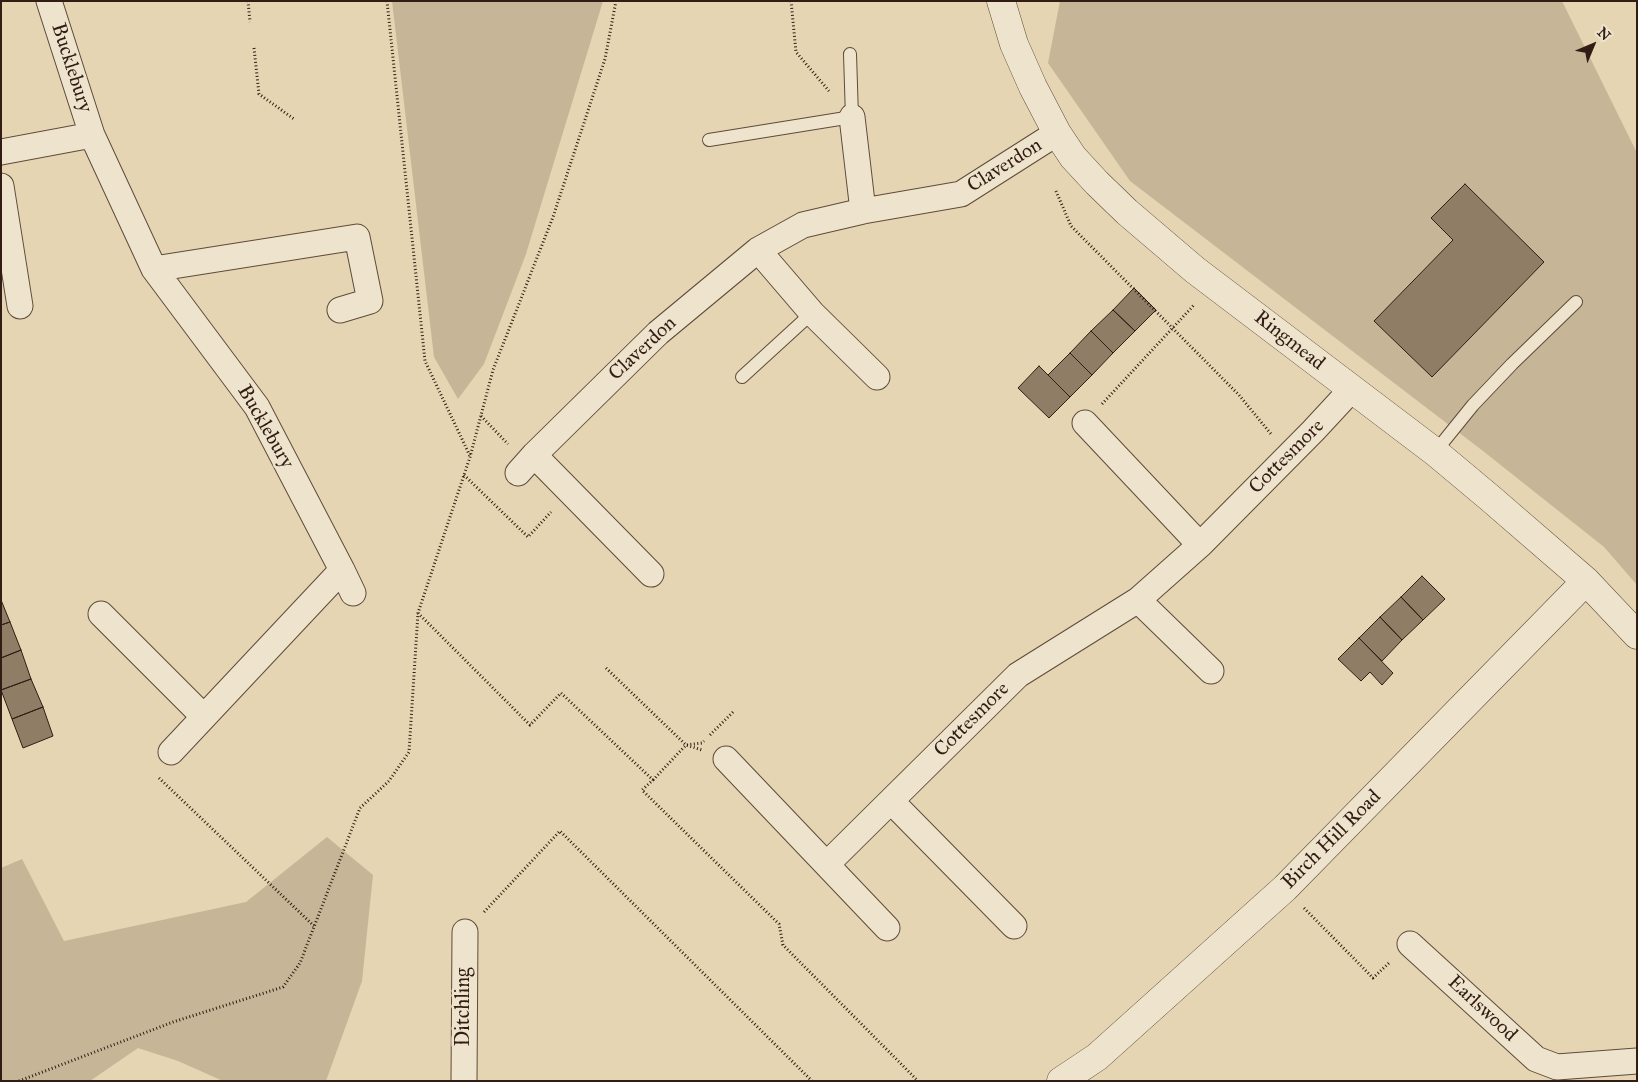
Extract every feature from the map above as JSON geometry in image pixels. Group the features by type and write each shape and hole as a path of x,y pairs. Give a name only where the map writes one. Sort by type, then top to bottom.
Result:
{"street":[{"name":"Bucklebury","path":"49,1 92,135 154,270 257,406 353,593"},
{"name":"Ringmead","path":"1000,1 1014,44 1033,88 1057,133 1073,157 1127,212 1195,270 1435,452 1586,581 1637,635"},
{"path":"852,116 863,211"},
{"name":"Claverdon","path":"526,464 658,333 758,250 803,225 863,211 961,194 1057,133"},
{"name":"Bucklebury","path":"1,152 92,135"},
{"path":"1,186 20,306"},
{"path":"154,270 357,237 370,301 340,310"},
{"path":"758,250 812,312 877,377"},
{"name":"Cottesmore","path":"827,864 1018,675 1138,600 1200,545 1352,390"},
{"path":"1084,423 1200,545"},
{"path":"526,464 570,491 651,574"},
{"path":"171,752 342,570"},
{"name":"Birch Hill Road","path":"1061,1081 1097,1057 1284,888 1586,581"},
{"path":"1138,600 1211,671"},
{"path":"101,614 204,716"},
{"path":"726,758 887,928"},
{"path":"891,801 1014,926"},
{"name":"Ditchling","path":"464,1081 465,932"},
{"name":"Earlswood","path":"1410,944 1551,1074 1637,1061"}],"lane":[{"path":"708,140 852,116 850,54"},
{"path":"1435,452 1473,404 1576,302"},
{"path":"742,377 812,312"}],"path":[{"path":"248,1 250,22"},
{"path":"387,1 425,361 470,457"},
{"path":"19,1081 173,1022 283,986 300,963 360,808 389,781 409,752 418,613 470,457 493,370 553,217 605,59 616,1"},
{"path":"791,1 796,52 852,116"},
{"path":"254,48 259,94 294,119"},
{"path":"1056,191 1071,226 1239,395 1288,456"},
{"path":"1084,423 1194,306"},
{"path":"481,416 526,464"},
{"path":"464,475 528,537 570,491"},
{"path":"418,613 530,724 561,694 653,780"},
{"path":"606,668 686,745 726,758"},
{"path":"733,712 702,744 686,745 642,790 779,924 783,945 918,1081"},
{"path":"171,752 151,770 314,926"},
{"path":"465,932 560,831 812,1081"},
{"path":"1284,888 1373,978 1410,944"}],"shaded area":[{"path":"392,1 603,1 526,254 484,364 458,399 434,357"},
{"path":"1060,1 1562,1 1637,153 1637,585 1604,547 1483,451 1130,181 1048,63"},
{"path":"327,837 373,875 362,981 326,1081 223,1081 178,1061 138,1048 90,1081 1,1081 1,868 22,859 64,941 246,902"}],"building":[{"path":"1465,184 1544,262 1432,377 1374,321 1453,240 1431,218"},
{"path":"1134,288 1156,310 1135,331 1113,310"},
{"path":"1113,310 1135,331 1113,353 1091,331"},
{"path":"1091,331 1113,353 1092,375 1070,353"},
{"path":"1070,353 1092,375 1070,397 1048,375"},
{"path":"1039,366 1070,397 1049,418 1018,388"},
{"path":"1422,576 1445,599 1423,620 1401,597"},
{"path":"1401,597 1423,620 1402,640 1380,617"},
{"path":"1,600 10,622 1,625"},
{"path":"1380,617 1402,640 1382,661 1359,638"},
{"path":"10,622 21,650 1,658 1,625"},
{"path":"1359,638 1393,673 1382,685 1370,672 1361,681 1338,659"},
{"path":"21,650 31,679 1,690 1,658"},
{"path":"31,679 43,707 12,719 1,690"},
{"path":"43,707 53,736 23,748 12,719"}]}
